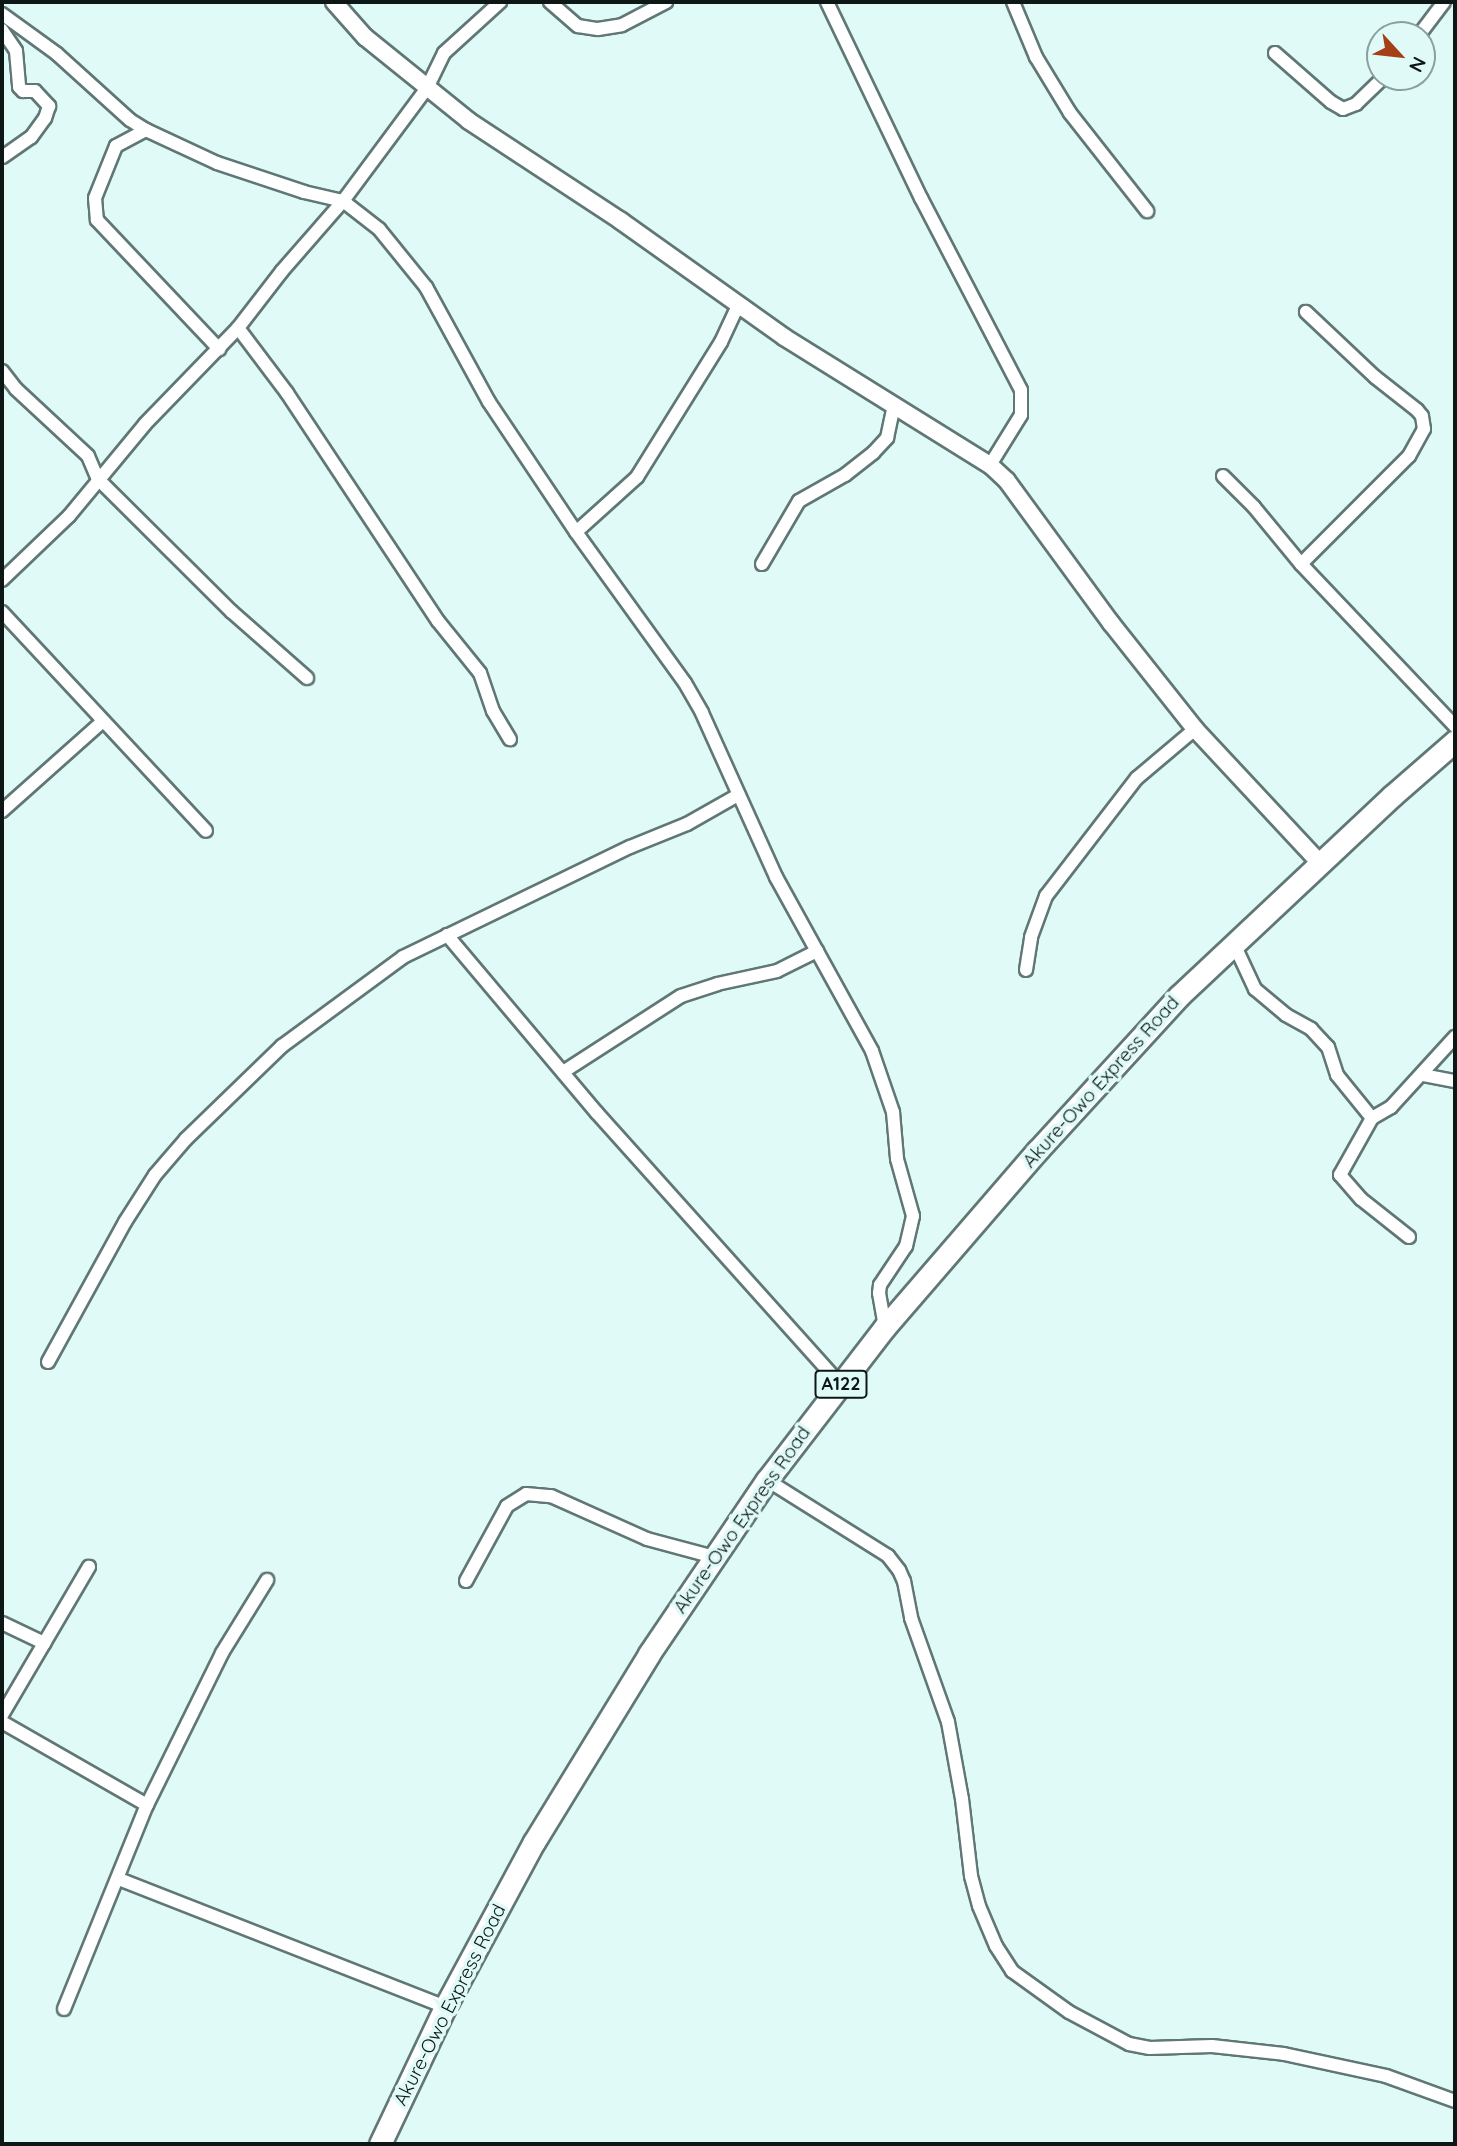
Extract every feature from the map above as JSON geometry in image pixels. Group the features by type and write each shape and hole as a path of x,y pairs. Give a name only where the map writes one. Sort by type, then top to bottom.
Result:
{"highway":[{"name":"Akure-Owo Express Road","path":"380,2144 445,2007 534,1842 649,1654 767,1480 886,1327 1037,1151 1179,996 1455,741"}],"street":[{"path":"334,2 365,37 469,121 621,220 738,306 990,465 1007,481 1111,623 1195,729 1320,863"},
{"path":"2,580 69,516 176,389 238,328 282,271 343,201 427,88 444,53 500,2"},
{"path":"548,3 578,26 598,29 622,25 666,2"},
{"path":"827,2 921,198 1016,377 1023,400 1021,415 990,465"},
{"path":"1013,2 1036,57 1070,113 1147,211"},
{"path":"1430,21 1444,2"},
{"path":"2,14 57,54 130,120 146,130 217,163 304,192 343,201 379,229 408,261 426,287 489,402 576,532 685,683 702,713 776,877 872,1051 893,1112 897,1159 913,1216 906,1246 887,1273 878,1293 886,1327"},
{"path":"2,30 16,51 19,87 23,91 38,93 49,106 45,118 31,137 2,158"},
{"path":"1275,53 1331,102 1343,109 1356,104 1369,91"},
{"path":"146,130 116,146 95,198 97,220 219,349"},
{"path":"576,532 637,477 721,342 738,306"},
{"path":"1301,564 1409,456 1424,429 1422,416 1417,410 1375,377 1306,312"},
{"path":"238,328 287,393 438,621 480,673 492,711 510,739"},
{"path":"2,371 16,389 88,456 98,479 232,612 307,678"},
{"path":"762,564 799,501 845,475 887,438 894,404"},
{"path":"1223,476 1254,507 1301,564 1455,726"},
{"path":"2,612 206,831"},
{"path":"2,811 102,722"},
{"path":"1026,970 1031,937 1046,896 1137,778 1195,729"},
{"path":"48,1362 125,1222 155,1175 186,1139 282,1046 403,957 630,847 687,824 738,795"},
{"path":"447,935 563,1072 841,1385"},
{"path":"1234,944 1255,989 1286,1015 1311,1028 1328,1047 1337,1074 1372,1118"},
{"path":"563,1072 681,996 717,984 777,971 817,951"},
{"path":"1409,1237 1361,1199 1340,1175 1372,1118 1391,1107 1455,1037"},
{"path":"1423,1075 1455,1081"},
{"path":"767,1480 888,1556 904,1581 911,1618 947,1721 973,1886 996,1946 1012,1971 1069,2012 1129,2044 1150,2048 1212,2046 1284,2054 1386,2076 1455,2101"},
{"path":"466,1581 507,1506 526,1493 551,1496 647,1539 714,1557"},
{"path":"2,1715 89,1567"},
{"path":"64,2009 147,1805 222,1653 267,1580"},
{"path":"2,1623 44,1643"},
{"path":"2,1722 147,1805"},
{"path":"119,1879 445,2007"}]}
